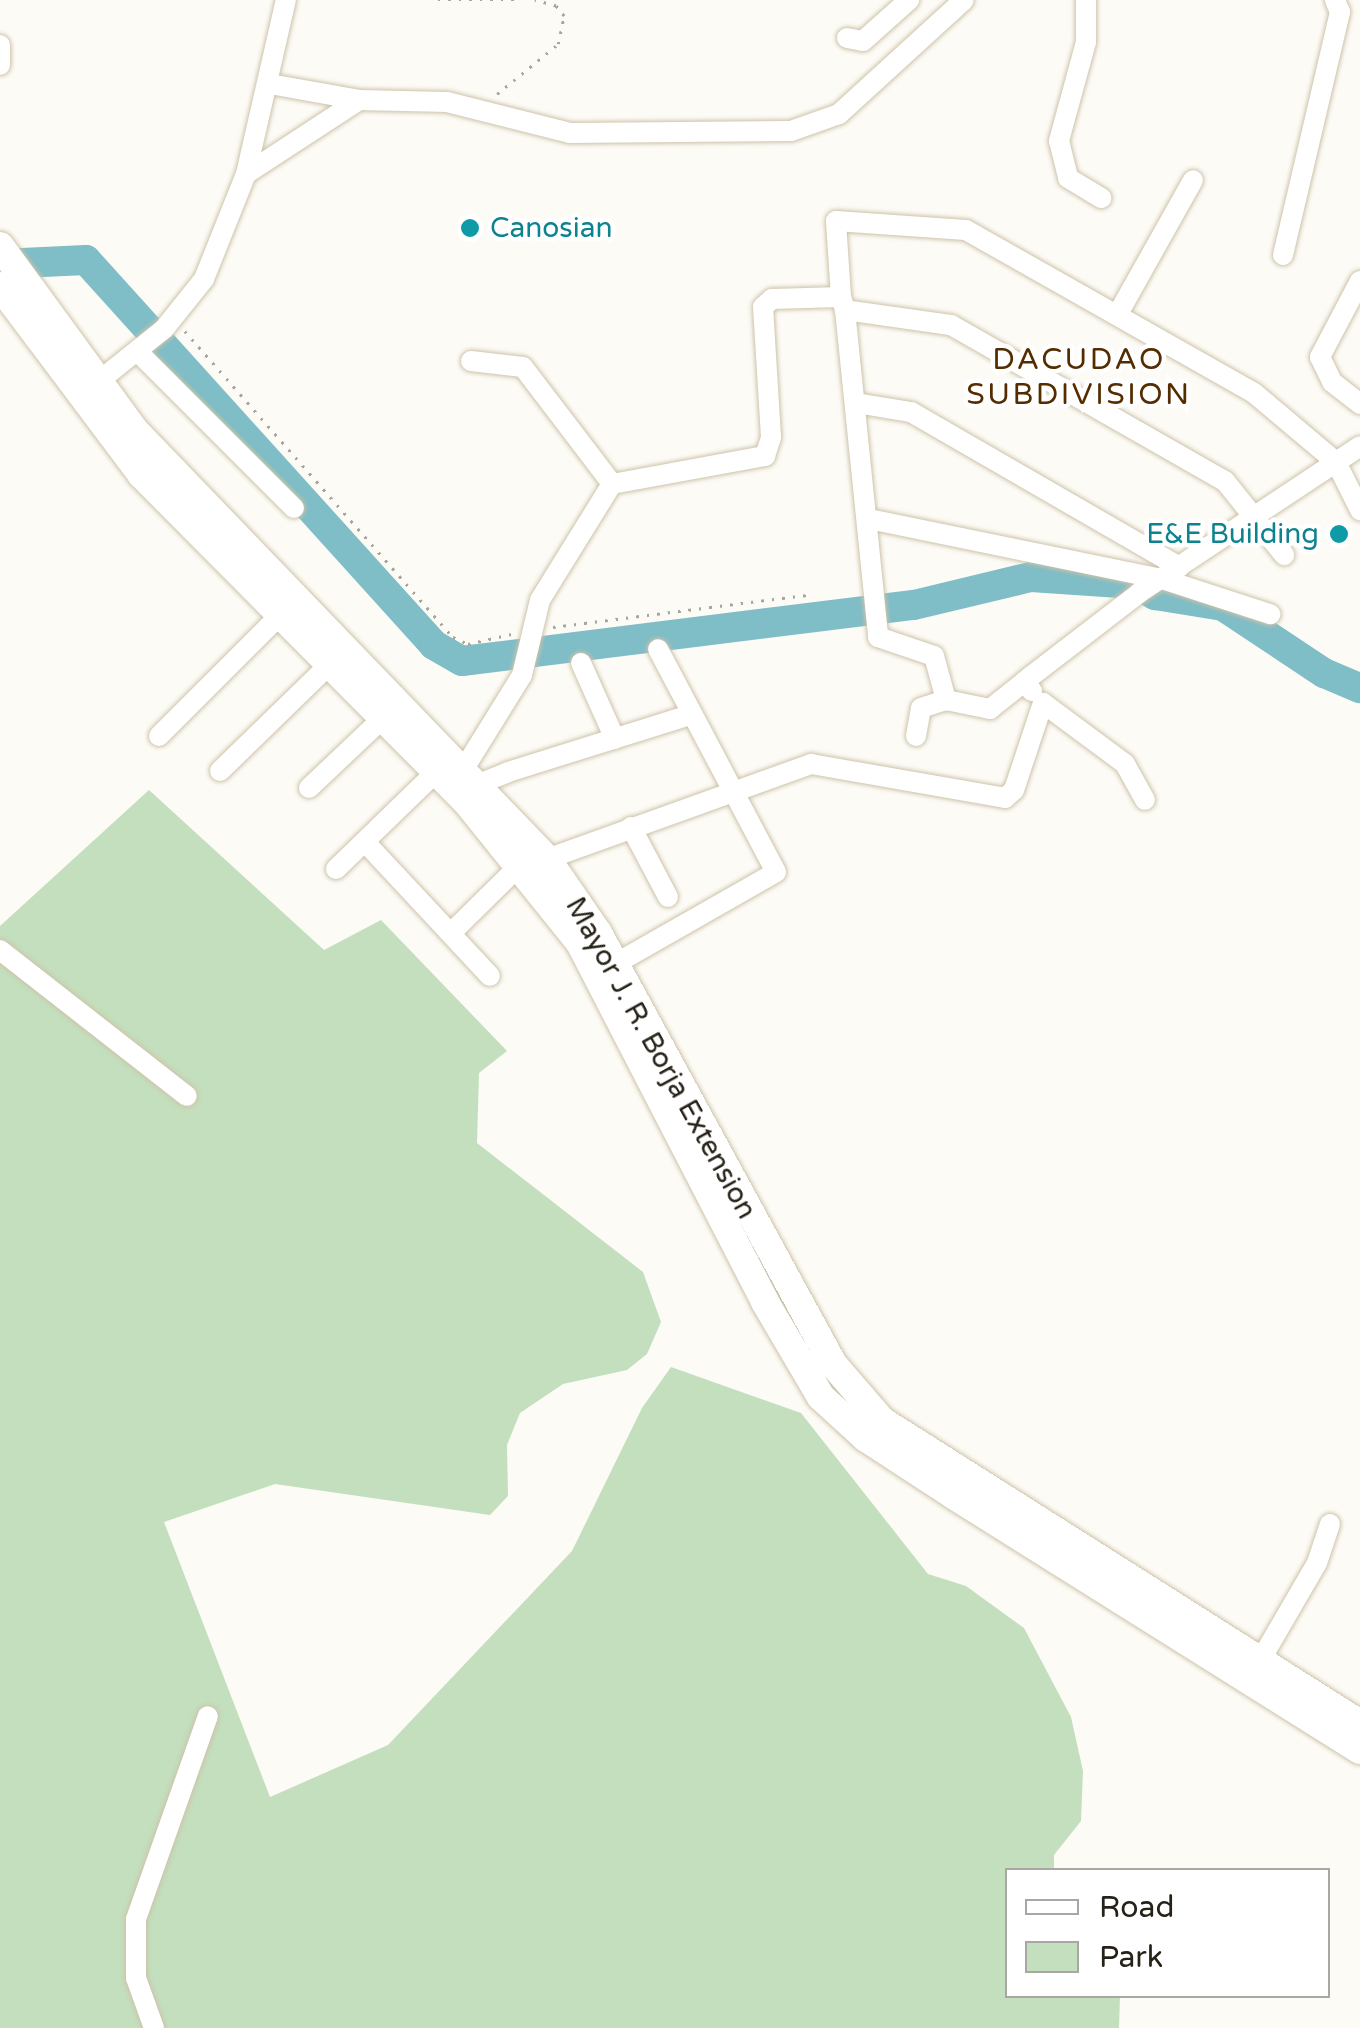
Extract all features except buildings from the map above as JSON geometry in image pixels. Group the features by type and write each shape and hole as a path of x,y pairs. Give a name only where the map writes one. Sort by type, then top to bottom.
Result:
{"main road":[{"name":"Mayor J. R. Borja Extension","path":"0,246 9,280 88,389 141,474 262,580 534,862 589,938 777,1295 882,1420 1360,1724"},
{"name":"Mayor J. R. Borja Extension","path":"262,580 282,614 382,720 459,782"},
{"name":"Mayor J. R. Borja Extension","path":"589,938 615,964 777,1295 822,1396 866,1438 1360,1750"}],"street":[{"path":"88,389 156,336 204,280 246,174 270,84 286,0"},
{"path":"847,38 864,42 909,0"},
{"path":"270,84 360,100 418,98 570,132 808,128 856,101 964,0"},
{"path":"1086,0 1086,42 1059,142 1068,178 1101,198"},
{"path":"1283,255 1340,12 1334,0"},
{"path":"0,45 0,65"},
{"path":"246,174 360,100"},
{"path":"1119,312 1193,180"},
{"path":"946,700 934,656 880,640 836,221 947,224 1119,312 1254,393 1336,462 1360,510"},
{"path":"1360,281 1320,357 1332,382 1360,404"},
{"path":"459,782 528,646 555,572 612,484 765,456 771,437 762,306 772,299 843,303 951,325 1208,470 1258,516 1284,555"},
{"path":"156,336 294,508"},
{"path":"471,361 522,367 612,484"},
{"path":"856,403 911,412 1180,568"},
{"path":"916,736 921,708 946,700 990,709 1150,586 1360,446"},
{"path":"869,519 1270,614"},
{"path":"159,736 282,614"},
{"path":"615,964 774,876 776,868 690,715 658,649"},
{"path":"581,663 615,739"},
{"path":"220,771 331,664"},
{"path":"1024,682 1044,703 1125,764 1146,800"},
{"path":"451,933 534,862 811,764 1005,798 1014,790 1044,703"},
{"path":"336,869 365,842 459,782 690,715"},
{"path":"309,788 382,720"},
{"path":"631,828 668,897"},
{"path":"365,842 490,976"},
{"path":"0,950 188,1096"},
{"path":"1260,1661 1317,1562 1330,1524"},
{"path":"154,2028 136,1978 136,1919 208,1716"}],"path":[{"path":"438,0 518,0"},
{"path":"476,109 558,44 564,16 556,6 535,0"},
{"path":"156,336 289,458 457,641 528,646 807,596"}],"green space":[{"path":"149,790 324,950 381,920 507,1051 479,1073 477,1143 643,1272 661,1322 647,1354 627,1370 563,1384 520,1413 507,1445 508,1496 490,1515 275,1484 164,1522 270,1797 388,1745 572,1551 642,1408 671,1367 801,1413 928,1574 966,1586 1024,1628 1071,1717 1083,1771 1081,1821 1054,1855 1054,1868 1005,1868 1005,1998 1120,1998 1119,2028 0,2028 0,926"}],"waterway":[{"path":"0,264 86,260 434,645 462,661 914,605 1031,577 1135,584 1155,595 1223,606 1324,673 1360,688"}],"place":[{"name":"Canosian","path":"470,228"},
{"name":"E&E Building","path":"1339,534"}],"district":[{"name":"DACUDAO SUBDIVISION","path":"1079,377"}]}
